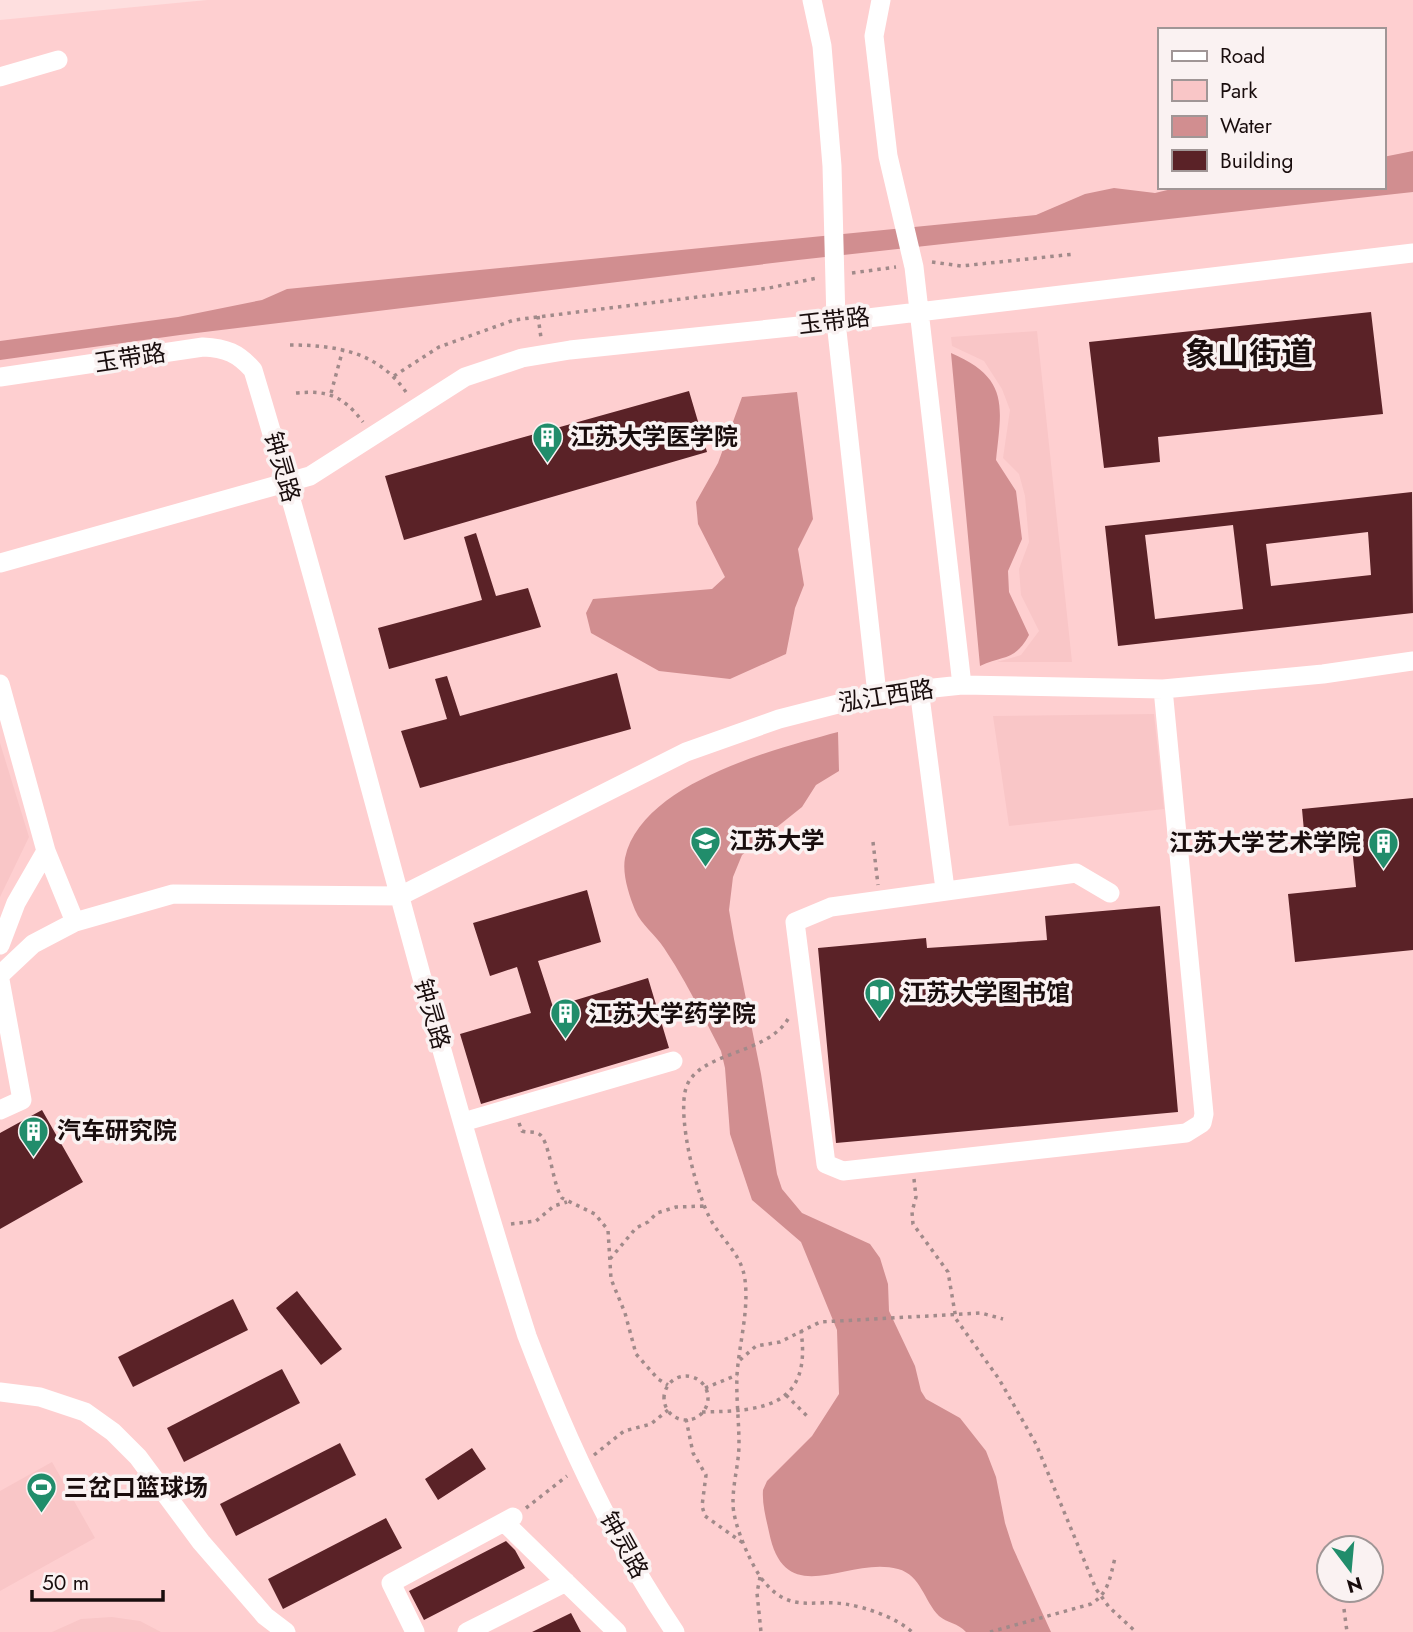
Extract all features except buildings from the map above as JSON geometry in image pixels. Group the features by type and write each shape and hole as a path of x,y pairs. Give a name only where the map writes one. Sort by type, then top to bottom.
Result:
{"lane":[{"path":"812,0 822,46 832,166 837,276 836,321 877,694"},
{"path":"881,0 874,36 888,156 916,265 961,685"},
{"path":"0,77 58,60"},
{"name":"玉带路","path":"0,563 310,476 465,377 501,364 569,349 836,321 1413,253"},
{"name":"玉带路","path":"0,377 203,347 224,348 242,358 253,370"},
{"name":"钟灵路","path":"253,370 287,483 507,1273 550,1397 616,1534 675,1632"},
{"name":"泓江西路","path":"400,896 686,752 779,719 877,694 961,685 1163,689 1323,674 1413,661"},
{"path":"0,684 46,851 75,922"},
{"path":"919,689 945,889"},
{"path":"1110,893 1076,873 945,889 831,907 795,922 826,1164 844,1171 910,1164 1186,1133 1202,1123 1203,1100 1163,689"},
{"path":"0,945 16,903 46,851"},
{"path":"0,1110 22,1100 0,978 33,944 75,922 173,894 400,896"},
{"path":"463,1122 673,1061"},
{"path":"0,1392 40,1397 85,1412 113,1432 138,1457 201,1542 265,1616 286,1632"},
{"path":"415,1632 391,1583 509,1520 617,1632"},
{"path":"467,1632 566,1582"}],"path":[{"path":"394,376 439,347 461,337 538,316 769,288 916,265 968,266 1075,254"},
{"path":"538,316 541,338"},
{"path":"290,345 343,349 379,363 394,376 405,392"},
{"path":"331,393 343,349"},
{"path":"296,393 331,393 351,406 363,422"},
{"path":"873,842 880,899"},
{"path":"804,1004 794,1010 777,1035 695,1074 685,1089 686,1121 693,1167 705,1206 744,1269 746,1296 737,1375 739,1461 733,1504 744,1544 760,1577 774,1591 800,1604 843,1603 858,1606 897,1622 912,1632"},
{"path":"514,1107 522,1131 541,1135 546,1141 556,1188 567,1202"},
{"path":"910,1164 916,1197 912,1224 948,1272 953,1314 1023,1418 1102,1598 1136,1632"},
{"path":"509,1224 536,1221 554,1206 567,1202 587,1208 603,1222 609,1235 613,1289 625,1313 636,1354 658,1379 668,1385"},
{"path":"609,1260 636,1228 649,1222 657,1213 677,1207 705,1206"},
{"path":"739,1362 756,1346 780,1342 827,1321 981,1313 1003,1319"},
{"path":"702,1412 708,1399 705,1388 697,1379 682,1376 668,1385 664,1400 668,1410 677,1418 686,1419 702,1412 737,1412 764,1408 786,1395 799,1376 803,1363 801,1331"},
{"path":"705,1388 737,1375"},
{"path":"786,1395 807,1416"},
{"path":"593,1456 617,1436 651,1424 668,1410"},
{"path":"686,1419 693,1453 706,1475 702,1506 705,1516 744,1544"},
{"path":"509,1520 568,1475"},
{"path":"990,1632 1079,1610 1102,1598 1115,1558"},
{"path":"760,1577 757,1593 761,1632"},
{"path":"1345,1609 1347,1632"}],"shaded area":[{"name":"江苏大学","path":"207,0 1413,0 1413,1632 0,1632 0,20"}],"green space":[{"path":"1037,331 1072,662 997,662 1021,655 1039,631 1021,595 1019,569 1029,542 1025,496 1019,474 1003,458 1010,410 1002,389 984,361 952,346 951,337"},
{"path":"1154,714 1164,809 1009,826 993,716"},
{"path":"0,743 29,837 0,897"},
{"name":"三岔口篮球场","path":"52,1462 95,1538 0,1591 0,1491"},
{"path":"112,1617 140,1621 161,1632 52,1632 81,1619"}],"water":[{"path":"1413,151 1413,192 798,260 180,335 0,360 0,341 178,317 262,300 287,289 1036,215 1085,194 1114,188 1155,193 1172,189 1385,189 1385,157"},
{"path":"951,353 983,373 998,395 1000,424 996,460 1016,491 1022,539 1008,571 1009,592 1029,635 1014,653 980,666"},
{"path":"797,392 813,519 798,549 804,585 795,608 786,654 730,679 659,671 591,633 586,613 593,599 712,589 725,577 698,524 696,502 718,463 742,397"},
{"path":"838,732 839,771 816,785 802,807 742,855 733,877 729,910 761,1074 777,1174 782,1189 802,1213 870,1244 880,1258 888,1284 889,1311 915,1366 921,1391 926,1399 960,1418 986,1451 996,1477 1013,1548 1051,1632 966,1632 939,1616 912,1577 898,1569 879,1567 821,1576 804,1576 789,1570 777,1556 764,1511 763,1490 767,1481 812,1436 839,1394 837,1330 801,1242 752,1200 730,1134 725,1068 721,1051 672,960 638,916 628,891 624,864 636,832 656,809 683,790 714,773 747,760"}],"place":[{"name":"江苏大学医学院","path":"547,464"},
{"name":"江苏大学","path":"706,868"},
{"name":"江苏大学艺术学院","path":"1384,870"},
{"name":"江苏大学图书馆","path":"879,1020"},
{"name":"江苏大学药学院","path":"565,1041"},
{"name":"汽车研究院","path":"34,1158"},
{"name":"三岔口篮球场","path":"41,1515"}],"district":[{"name":"象山街道","path":"1249,354"}]}
